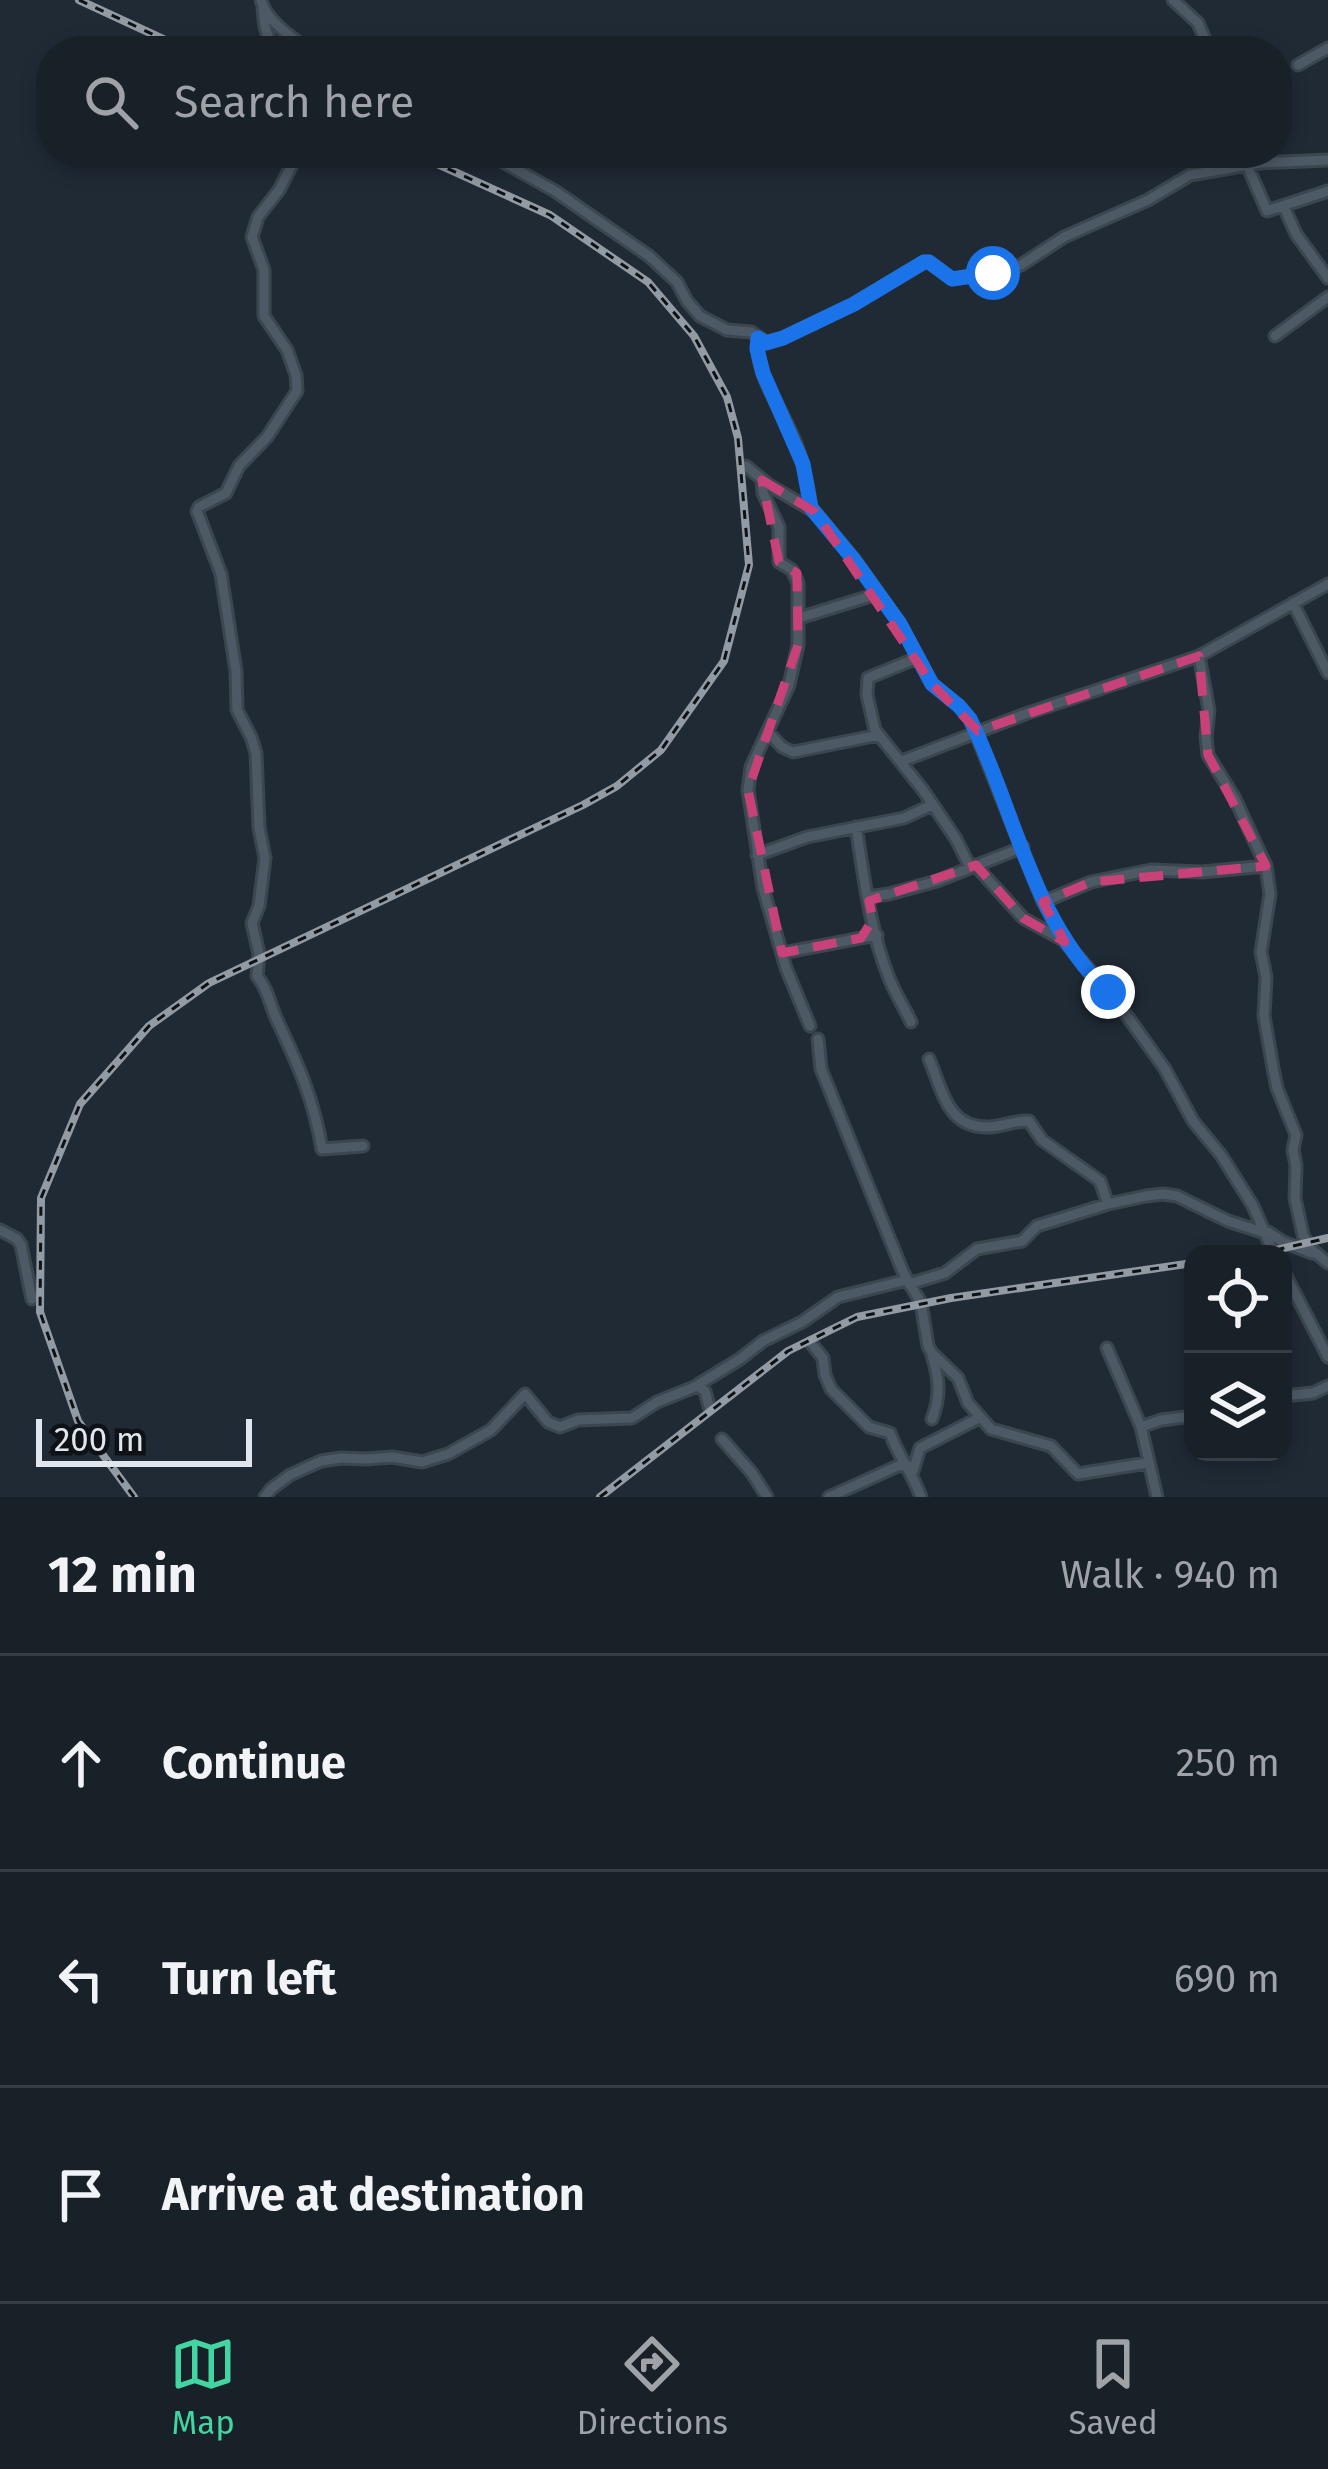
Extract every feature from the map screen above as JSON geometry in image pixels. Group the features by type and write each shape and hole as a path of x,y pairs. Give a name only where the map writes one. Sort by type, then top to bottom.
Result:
{"street":[{"path":"1173,0 1198,23 1204,36"},
{"path":"262,5 268,36"},
{"path":"262,5 292,36"},
{"path":"1298,65 1328,48"},
{"path":"1292,160 1328,160"},
{"path":"291,168 256,219 252,237 264,270 264,316 287,350 297,392 267,437 239,466 226,493 197,511 218,558 236,670 237,710 256,754 259,828 265,854 253,923 260,954 256,976 308,1088 322,1149 363,1146"},
{"path":"515,168 555,190 649,256 677,282 691,307 705,319 730,331 751,332 766,343 854,304 926,261 952,279 1010,270 1064,237 1140,205 1178,180 1220,168"},
{"path":"1253,168 1264,207 1271,212 1328,191"},
{"path":"1284,207 1296,234 1328,276"},
{"path":"1275,336 1328,297"},
{"path":"758,338 763,373 803,464 811,508"},
{"path":"746,466 811,508 900,624 932,684 959,706 976,732 1043,902 1065,942 1115,999 1165,1069 1193,1121 1221,1155 1270,1245"},
{"path":"762,480 779,527 778,562 792,570 798,583 799,618 795,664 751,767 748,790 763,888 810,1026"},
{"path":"902,760 1199,656 1328,584"},
{"path":"799,618 877,594"},
{"path":"1293,603 1328,673"},
{"path":"1199,656 1210,710 1208,755 1234,796 1266,866 1270,894 1261,952 1266,976 1264,1016 1277,1088 1296,1135 1294,1198 1303,1235 1328,1263"},
{"path":"917,658 867,681 872,723 973,866 1023,918 1065,942"},
{"path":"768,732 793,752 879,735"},
{"path":"757,855 807,837 904,818 932,805"},
{"path":"856,827 888,976 911,1022"},
{"path":"868,897 937,881 1022,847"},
{"path":"1043,902 1090,882 1151,870 1202,872 1266,866"},
{"path":"861,938 873,919"},
{"path":"782,953 877,934"},
{"path":"818,1039 821,1069 921,1304 928,1346 958,1378 979,1418 997,1432 1051,1446 1078,1474 1147,1463"},
{"path":"929,1058 948,1106 960,1120 976,1127 1030,1121 1042,1140 1094,1175 1108,1204"},
{"path":"700,1384 838,1297 945,1274 977,1249 1022,1241 1037,1226 1108,1204 1177,1196 1316,1254"},
{"path":"0,1230 22,1245 32,1300"},
{"path":"1292,1287 1328,1357"},
{"path":"811,1343 823,1358 828,1385 869,1427 889,1431 921,1497"},
{"path":"1107,1348 1141,1427 1156,1497"},
{"path":"932,1353 939,1389 932,1419"},
{"path":"265,1497 290,1475 321,1461 392,1456 422,1462 448,1454 491,1430 525,1394 548,1422 560,1427 575,1421 632,1418 697,1386 705,1391 710,1406"},
{"path":"1292,1395 1328,1386"},
{"path":"1141,1427 1184,1416"},
{"path":"829,1497 910,1470 920,1448 979,1418"},
{"path":"722,1439 767,1497"}],"highlighted area":[{"path":"762,480 815,512 932,684 978,731 1199,656 1208,755 1266,866 1091,882 1043,902 1065,942 1023,918 976,865 869,901 873,919 861,938 782,953 748,790 798,645 797,573 779,562"}],"railway":[{"path":"79,0 157,36"},
{"path":"134,1497 78,1421 40,1312 41,1198 80,1104 149,1026 209,983 617,786 661,750 724,661 749,565 738,438 727,397 694,336 648,282 550,215 446,168"},
{"path":"1292,1246 1328,1238"},
{"path":"600,1497 788,1351 857,1317 951,1298 1184,1264"}],"route":[{"path":"993,273 952,279 924,262 854,304 783,338 766,343 758,338 757,349 767,384 803,464 811,508 900,624 932,684 970,719 1043,902 1065,942 1108,992"}]}
